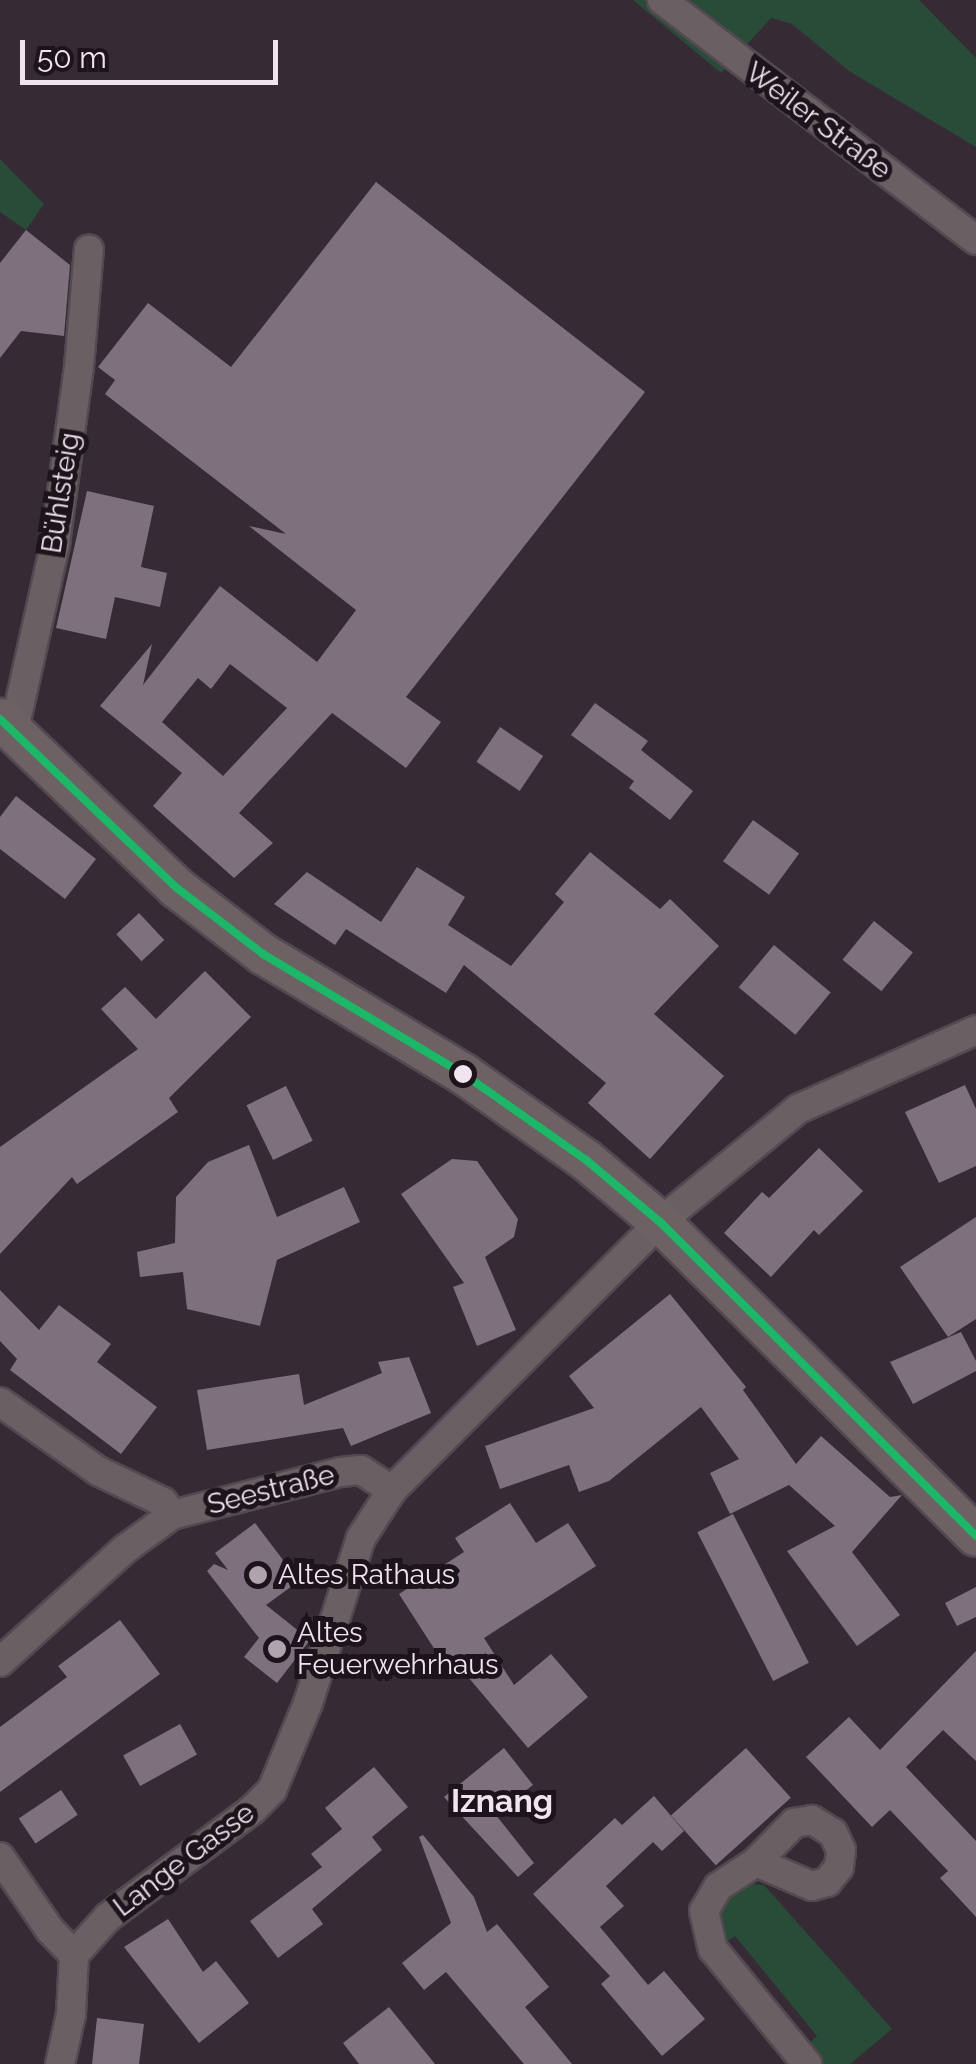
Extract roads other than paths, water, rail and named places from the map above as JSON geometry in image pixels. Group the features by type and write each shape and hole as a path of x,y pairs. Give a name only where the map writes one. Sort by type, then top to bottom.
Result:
{"main road":[{"path":"6,727 176,888 263,954 465,1075 586,1160 660,1222 976,1536"}],"street":[{"name":"Weiler Straße","path":"662,0 976,240"},
{"name":"Bühlsteig","path":"6,727 55,544 80,367 90,249"},
{"path":"392,1490 660,1222 798,1109 976,1030"},
{"path":"0,1402 98,1471 162,1502 172,1515"},
{"name":"Seestraße","path":"0,1662 125,1549 172,1515 340,1472 361,1470 392,1490"},
{"name":"Lange Gasse","path":"74,1954 108,1918 252,1810 272,1790 308,1704 362,1538 392,1490"},
{"path":"0,1858 50,1930 74,1954 71,2014 60,2064"},
{"path":"756,1862 718,1887 704,1911 704,1928 713,1949 806,2064"}],"place":[{"name":"Altes Rathaus","path":"258,1575"},
{"name":"Altes Feuerwehrhaus","path":"277,1649"}],"district":[{"name":"Iznang","path":"502,1801"}]}
